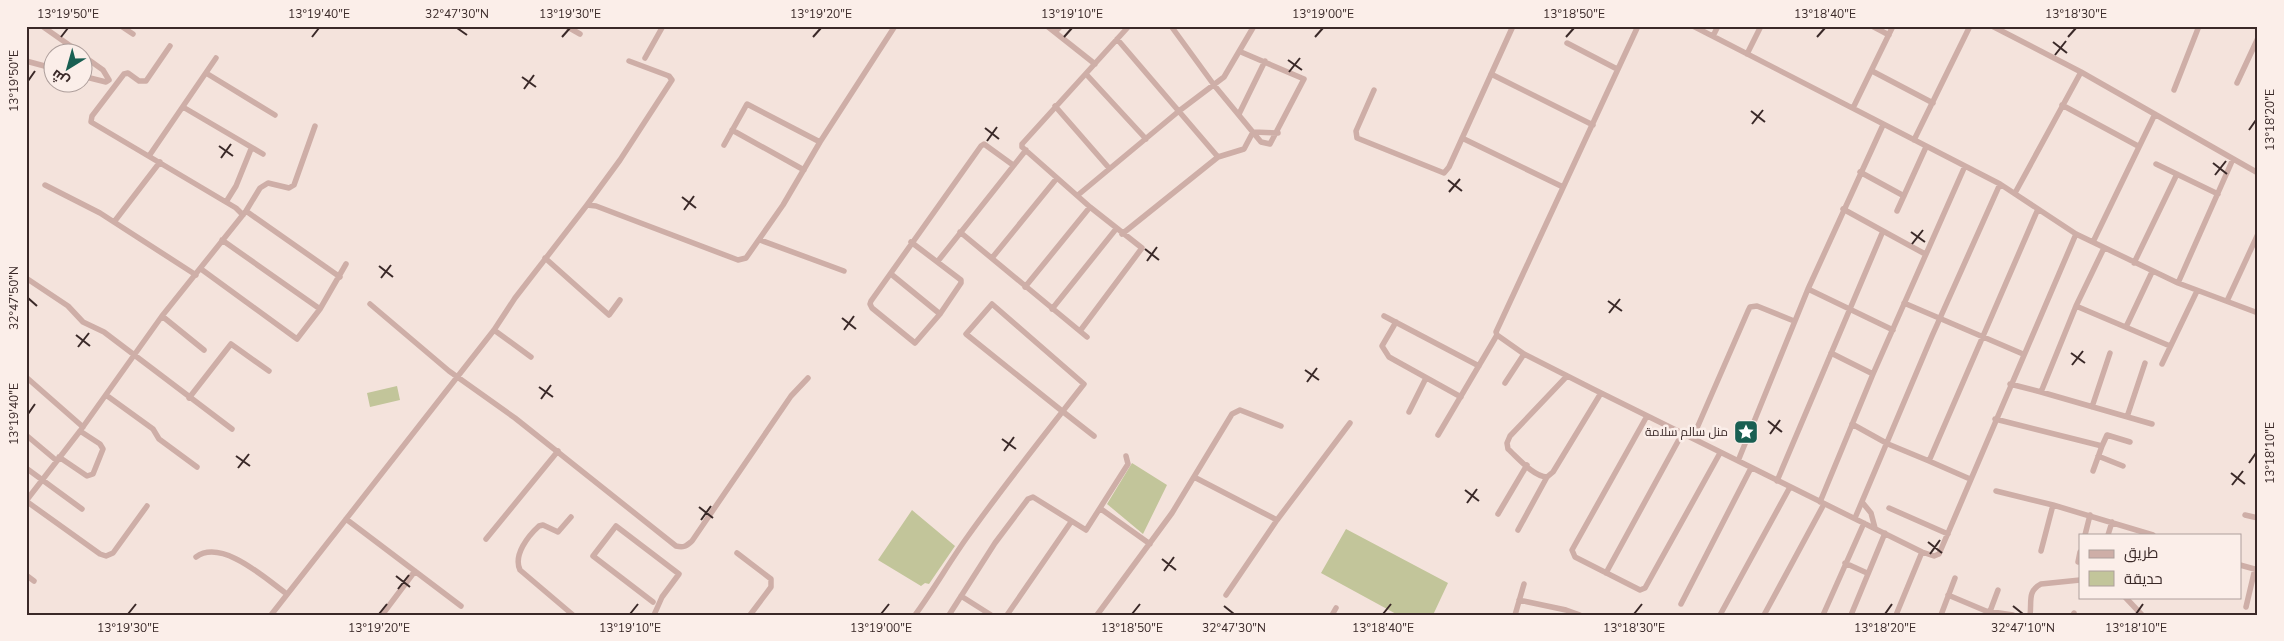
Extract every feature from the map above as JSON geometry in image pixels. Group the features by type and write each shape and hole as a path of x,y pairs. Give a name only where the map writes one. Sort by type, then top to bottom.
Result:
{"street":[{"path":"42,26 65,42"},
{"path":"121,26 133,34"},
{"path":"566,26 580,34"},
{"path":"645,58 664,26"},
{"path":"587,205 596,206 738,260 746,258 760,240 820,142 896,26"},
{"path":"1047,26 1095,64"},
{"path":"1055,32 1061,26"},
{"path":"1080,331 1142,248 1116,229 1022,147 1023,142 1129,26"},
{"path":"1172,26 1214,85 1261,142 1270,144 1278,133 1305,81 1302,77 1241,52"},
{"path":"1078,195 1179,111 1227,74 1254,26"},
{"path":"1374,90 1355,135 1362,140 1444,173 1449,167 1513,26"},
{"path":"1438,435 1497,335 1496,332 1638,26"},
{"path":"1693,26 2000,184 2076,234 2152,272 2258,313"},
{"path":"1713,36 1718,26"},
{"path":"1747,54 1761,26"},
{"path":"1872,26 1889,35"},
{"path":"1853,108 1893,26"},
{"path":"1914,140 1970,26"},
{"path":"1992,26 2081,72 2258,173"},
{"path":"2174,90 2199,26"},
{"path":"2237,83 2258,38"},
{"path":"1117,39 1218,157"},
{"path":"1567,43 1617,69"},
{"path":"170,46 146,80 139,81 128,73 124,74 91,119 94,125 244,213 340,277"},
{"path":"149,156 216,58"},
{"path":"26,61 42,65"},
{"path":"271,615 494,330 545,258 620,160 672,80 669,76 628,61"},
{"path":"1239,114 1265,61"},
{"path":"92,62 104,70 109,80 106,82 92,78"},
{"path":"1872,71 1933,103"},
{"path":"2015,193 2081,72"},
{"path":"206,73 275,116"},
{"path":"1086,74 1146,139"},
{"path":"1491,74 1593,125"},
{"path":"724,145 747,104 820,142"},
{"path":"2062,105 2138,146"},
{"path":"1055,106 1109,168"},
{"path":"183,107 263,154"},
{"path":"2093,242 2155,114"},
{"path":"1738,461 1794,321 1843,209 1883,125"},
{"path":"147,506 113,553 106,556 100,554 27,498 81,429 162,316 244,213 260,188 271,183 289,188 294,185 315,126"},
{"path":"732,130 804,170"},
{"path":"1253,132 1278,133"},
{"path":"1122,234 1218,157 1244,149 1253,132"},
{"path":"1462,138 1563,187"},
{"path":"911,242 938,261 961,283 940,314 915,343 872,308 871,301 911,242 984,144 1013,165"},
{"path":"1898,211 1926,147"},
{"path":"226,202 236,186 251,150"},
{"path":"938,261 1026,150"},
{"path":"2178,283 2234,159"},
{"path":"114,222 160,162"},
{"path":"2156,164 2218,194"},
{"path":"1764,615 1822,503 1873,374 1965,166"},
{"path":"1860,172 1904,196"},
{"path":"2134,263 2176,174"},
{"path":"992,258 1057,178"},
{"path":"1855,518 1940,318 2000,184"},
{"path":"45,185 114,222 196,275"},
{"path":"1025,286 1090,207"},
{"path":"1843,209 1925,254"},
{"path":"1929,461 2038,209"},
{"path":"1052,309 1116,229"},
{"path":"1777,480 1883,231"},
{"path":"960,232 1087,337"},
{"path":"1497,335 1524,354 1646,416 1922,552 1937,556 2076,234"},
{"path":"2227,301 2255,249 2258,234"},
{"path":"222,240 320,309"},
{"path":"760,240 844,271"},
{"path":"2041,392 2076,306 2104,248"},
{"path":"545,258 609,314 620,300"},
{"path":"200,269 294,338 299,337 320,309 346,264"},
{"path":"2126,327 2152,272"},
{"path":"891,274 940,314"},
{"path":"26,278 68,306 83,322 104,332 189,398 232,428"},
{"path":"1808,289 1893,330"},
{"path":"2162,364 2197,291"},
{"path":"1904,303 2023,354"},
{"path":"370,304 457,375 558,451 676,546 686,546 692,541 791,396 808,378"},
{"path":"915,615 967,536 1063,411 1084,384 992,304 966,334 1063,411 1094,436"},
{"path":"1682,434 1690,434 1698,428 1750,307 1757,306 1794,321"},
{"path":"2076,306 2170,346"},
{"path":"162,316 204,350"},
{"path":"1384,316 1479,366"},
{"path":"1396,322 1382,346 1383,351 1389,357 1461,397"},
{"path":"494,330 531,357"},
{"path":"189,398 231,344 269,371"},
{"path":"1505,383 1524,354"},
{"path":"1831,354 1873,374"},
{"path":"2092,407 2110,354"},
{"path":"2127,417 2145,363"},
{"path":"1547,477 1541,477 1508,449 1507,443 1510,436 1567,376"},
{"path":"26,377 81,429 100,444 103,449 93,474 87,476 58,459 26,435"},
{"path":"1409,412 1426,378"},
{"path":"2010,384 2152,424"},
{"path":"1518,530 1547,477 1553,472 1601,393"},
{"path":"106,395 154,429 159,439 197,468"},
{"path":"1097,615 1150,544 1236,410 1250,412 1281,426"},
{"path":"1646,416 1572,550 1575,557 1606,573 1640,590 1645,588 1720,453"},
{"path":"1995,419 2102,446"},
{"path":"1226,595 1277,520 1350,423"},
{"path":"1852,424 1888,444 1970,479"},
{"path":"1606,573 1682,434"},
{"path":"2093,471 2107,435 2130,442"},
{"path":"486,540 558,451"},
{"path":"949,615 995,543 1030,497 1086,530 1128,464 1126,456"},
{"path":"2098,456 2123,466"},
{"path":"1498,514 1527,465"},
{"path":"26,468 82,509"},
{"path":"1681,604 1751,468"},
{"path":"1194,477 1277,520"},
{"path":"1720,615 1790,487"},
{"path":"1996,491 2053,504 2146,534"},
{"path":"1862,502 1871,513 1876,528"},
{"path":"2041,551 2053,504"},
{"path":"1101,508 1150,544"},
{"path":"1889,508 1948,534"},
{"path":"2085,534 2090,515"},
{"path":"2245,515 2258,518"},
{"path":"571,517 558,532 543,525 540,526 524,546 518,560 520,570 573,615"},
{"path":"346,519 462,606"},
{"path":"1007,615 1071,522"},
{"path":"1823,615 1864,522"},
{"path":"2108,534 2112,522"},
{"path":"653,602 593,556 616,526 680,574 662,596 654,615"},
{"path":"1850,615 1885,533"},
{"path":"196,557 206,552 222,553 269,579 287,594"},
{"path":"1896,615 1922,552"},
{"path":"737,553 771,578 771,587 750,615"},
{"path":"2078,562 2079,557"},
{"path":"1845,563 1867,573"},
{"path":"2242,565 2256,569 2246,607"},
{"path":"382,615 415,571"},
{"path":"26,575 34,581"},
{"path":"1940,615 1955,578"},
{"path":"2030,615 2030,598 2036,587 2044,584 2079,580"},
{"path":"1514,615 1524,584"},
{"path":"1989,613 1998,590"},
{"path":"1948,595 1989,613 2013,615"},
{"path":"961,596 991,615"},
{"path":"2126,598 2142,615"},
{"path":"1519,600 1566,610 1580,615"},
{"path":"1332,615 1336,608"}],"green space":[{"path":"397,386 400,400 370,407 367,393"},
{"path":"1132,463 1167,485 1143,534 1107,504"},
{"path":"912,510 955,546 929,584 925,583 921,586 878,560"},
{"path":"1346,529 1448,583 1433,615 1398,615 1321,573"}],"place":[{"name":"منل سالم سلامة","path":"1746,432"}]}
